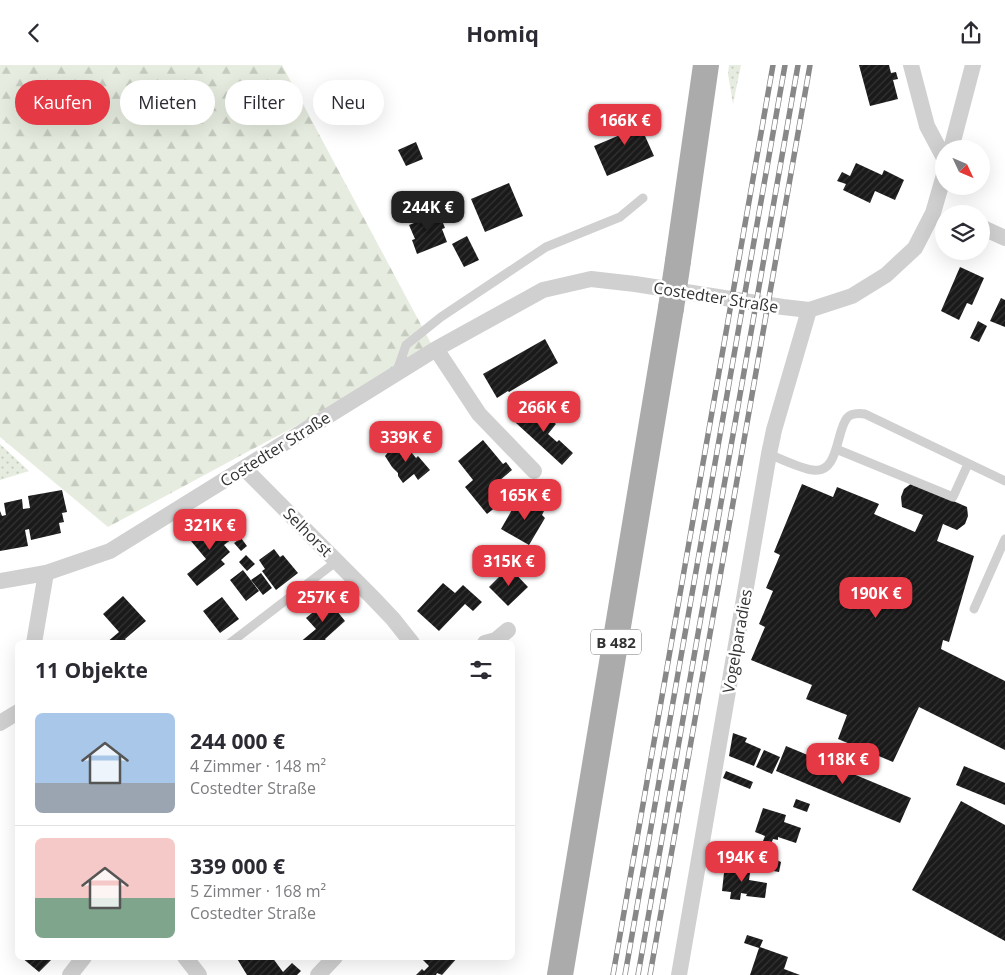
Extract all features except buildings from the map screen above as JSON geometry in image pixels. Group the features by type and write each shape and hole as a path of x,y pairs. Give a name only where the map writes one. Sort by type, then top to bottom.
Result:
{"main road":[{"name":"B 482","path":"560,975 671,308 706,65"}],"street":[{"path":"911,65 928,126 935,140"},
{"path":"953,140 973,65"},
{"name":"Costedter Straße","path":"0,581 46,573 110,551 436,349 543,290 591,279 809,310 852,296 886,275 915,248 935,219"},
{"path":"990,231 1005,238"},
{"name":"Vogelparadies","path":"679,975 769,454 774,430 809,310"},
{"path":"436,349 479,414 534,471"},
{"name":"Selhorst","path":"244,468 393,619 410,640"},
{"path":"35,640 46,573"},
{"path":"496,640 508,630"},
{"path":"0,723 15,714"},
{"path":"70,975 82,960"},
{"path":"187,960 199,975"},
{"path":"318,975 333,960"}],"lane":[{"path":"396,374 406,345 441,317 546,247 620,217 643,198"},
{"path":"769,454 815,471 824,468 831,461 847,418 855,413 865,414 1005,481"},
{"path":"836,449 953,497 968,464"},
{"path":"974,609 1005,539"},
{"path":"234,640 337,561"}],"green space":[{"path":"0,65 282,65 290,80 225,80 225,125 303,125 303,104 435,351 108,527 0,437"},
{"path":"729,65 741,65 733,104 728,74"},
{"path":"0,444 29,471 0,480"}],"railway":[{"path":"613,975 773,65"},
{"path":"625,975 785,65"},
{"path":"638,975 798,65"},
{"path":"650,975 810,65"}]}
